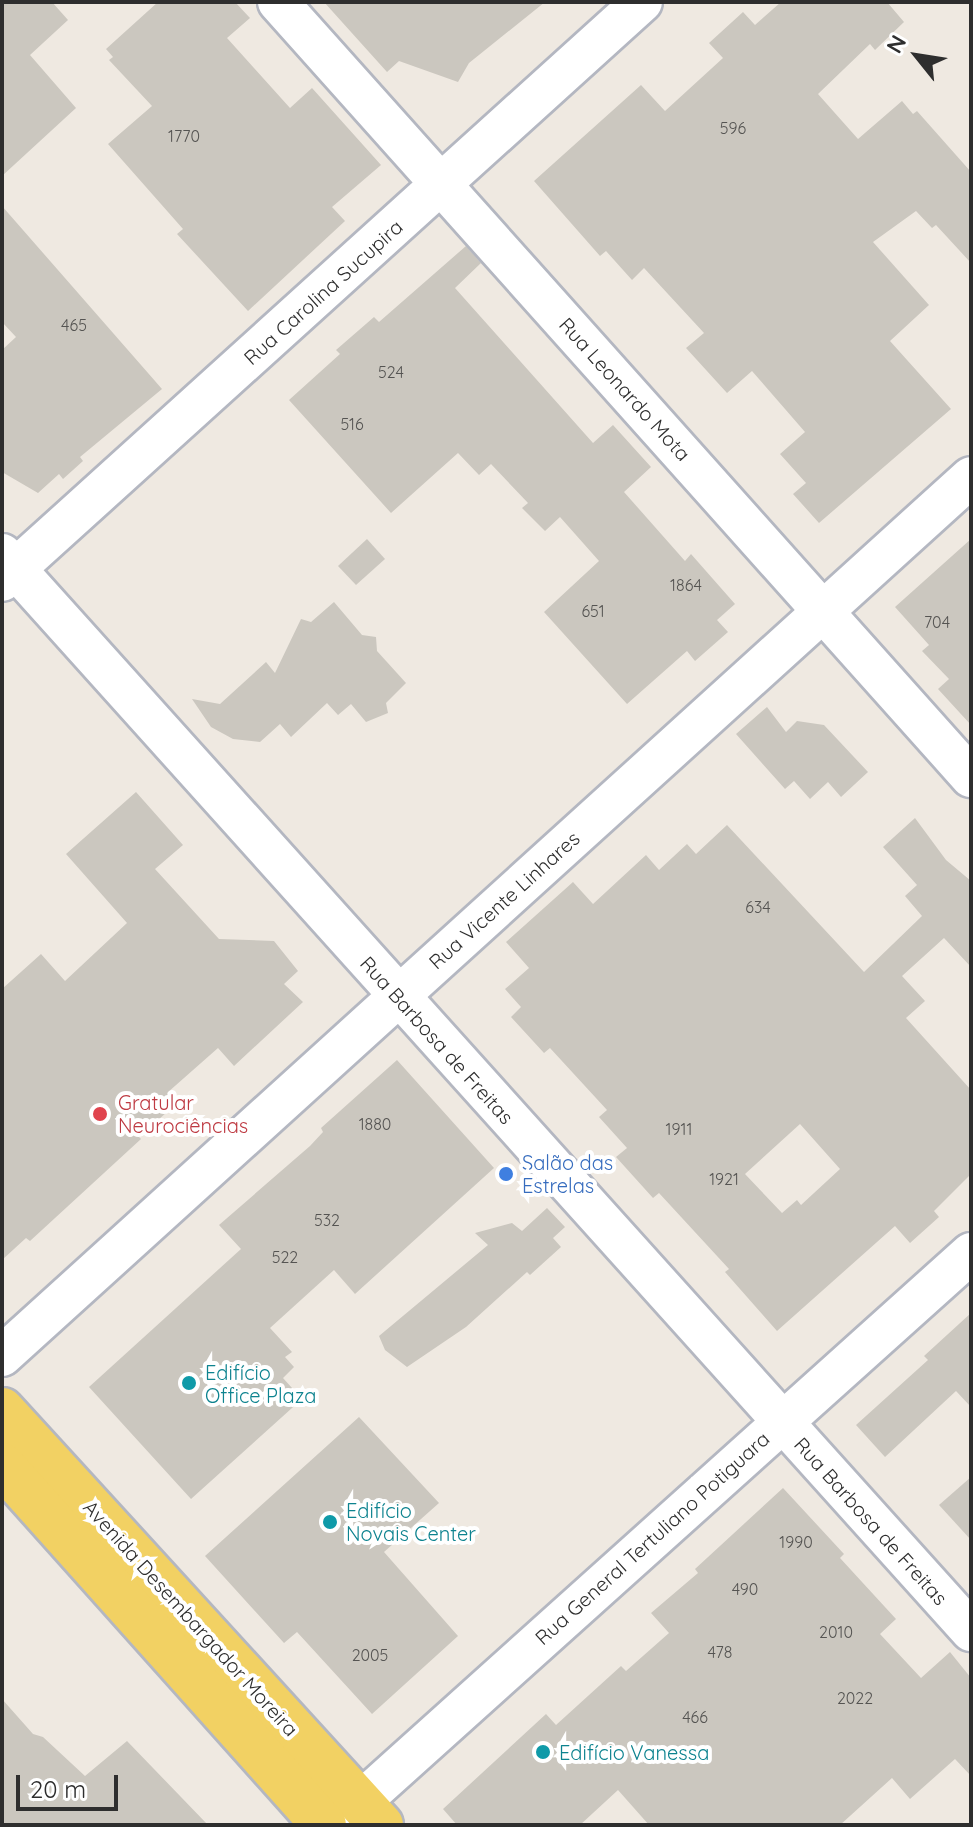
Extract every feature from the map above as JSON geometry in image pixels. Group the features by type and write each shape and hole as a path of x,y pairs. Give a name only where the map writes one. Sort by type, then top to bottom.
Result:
{"main road":[{"name":"Avenida Desembargador Moreira","path":"2,1410 350,1819"},
{"name":"Avenida Desembargador Moreira","path":"2,1465 350,1819"}],"street":[{"name":"Rua Leonardo Mota","path":"278,2 971,777"},
{"name":"Rua Carolina Sucupira","path":"6,568 442,184 642,2"},
{"name":"Rua Vicente Linhares","path":"2,1356 971,477"},
{"name":"Rua Barbosa de Freitas","path":"6,568 971,1631"},
{"name":"Rua General Tertuliano Potiguara","path":"350,1819 780,1421 971,1253"}],"building":[{"path":"2,2 52,2 68,20 30,55 76,108 2,176"},
{"path":"158,2 235,2 250,18 227,38 290,108 312,88 381,165 332,207 345,221 248,311 177,234 183,229 108,144 152,106 109,60 113,57 106,49"},
{"path":"324,2 545,2 469,63 458,82 399,61 387,72"},
{"path":"781,2 887,2 904,22 875,50 870,44 818,94 858,139 902,101 913,114 917,111 971,172 971,263 936,225 932,228 916,211 873,242 929,305 890,341 951,409 819,523 793,494 806,483 780,454 805,432 752,371 727,393 686,348 704,333 644,268 632,280 606,251 600,256 534,181 641,85 665,111 723,58 709,43 743,12 755,25"},
{"path":"2,206 162,389 80,457 83,461 63,479 59,474 38,493 2,472 2,350 16,337 2,322"},
{"path":"466,246 481,263 455,288 593,443 613,425 651,467 624,492 685,561 691,554 735,604 717,620 728,632 695,661 687,651 627,704 544,612 599,561 560,517 545,531 522,508 528,503 491,464 479,475 458,453 391,513 289,400 340,354 336,350 374,317 379,322"},
{"path":"367,539 385,559 356,585 338,566"},
{"path":"971,539 971,725 938,689 949,679 922,651 929,645 895,607"},
{"path":"334,602 362,635 376,637 377,651 406,683 386,703 388,713 366,722 351,704 338,715 327,703 291,737 280,724 260,742 233,739 211,727 192,699 220,704 266,662 275,673 301,619 311,622"},
{"path":"767,707 786,732 797,721 824,725 868,772 841,797 828,782 810,799 794,781 785,789 736,734"},
{"path":"136,792 183,845 155,869 219,939 274,941 298,971 284,984 303,1002 234,1066 218,1048 167,1093 176,1104 139,1137 141,1139 30,1241 26,1238 2,1260 2,989 41,954 65,981 127,923 66,854"},
{"path":"915,818 946,860 971,881 971,967 944,938 902,976 925,1001 906,1018 971,1090 971,1174 934,1211 939,1217 910,1243 895,1226 777,1331 725,1272 729,1269 659,1193 653,1198 616,1157 627,1148 599,1117 607,1110 550,1048 544,1053 511,1017 521,1007 505,989 529,968 506,942 573,882 593,904 646,855 659,870 687,844 696,854 727,825 864,972 922,916 905,896 917,885 883,847","holes":["800,1124 840,1169 801,1205 797,1200 782,1213 745,1174"]},
{"path":"397,1060 494,1168 355,1294 334,1270 270,1328 292,1352 285,1357 294,1367 283,1378 302,1399 191,1499 89,1387 241,1249 219,1225 310,1146 323,1132 321,1128"},
{"path":"547,1208 565,1227 553,1238 561,1247 530,1275 527,1272 466,1327 407,1367 385,1350 379,1336 488,1245 475,1233 512,1223 522,1231"},
{"path":"971,1313 971,1407 956,1391 885,1457 856,1425 928,1360 924,1356"},
{"name":"Edifício Novais Center","path":"359,1417 439,1503 384,1552 458,1636 372,1714 297,1632 284,1643 205,1556"},
{"path":"971,1477 971,1540 939,1505"},
{"path":"783,1488 844,1554 840,1558 896,1619 880,1634 921,1678 950,1652 971,1678 971,1776 955,1759 910,1799 892,1778 840,1825 649,1825 618,1790 580,1825 457,1825 443,1809 546,1714 556,1725 621,1666 626,1671 669,1633 651,1613 698,1573 695,1569"},
{"path":"2,1699 33,1734 43,1737 85,1776 127,1741 208,1825 2,1825"}],"place":[{"name":"Gratular Neurociências","path":"100,1114"},
{"name":"Salão das Estrelas","path":"506,1174"},
{"name":"Edifício Office Plaza","path":"189,1383"},
{"name":"Edifício Novais Center","path":"330,1522"},
{"name":"Edifício Vanessa","path":"543,1752"}]}
